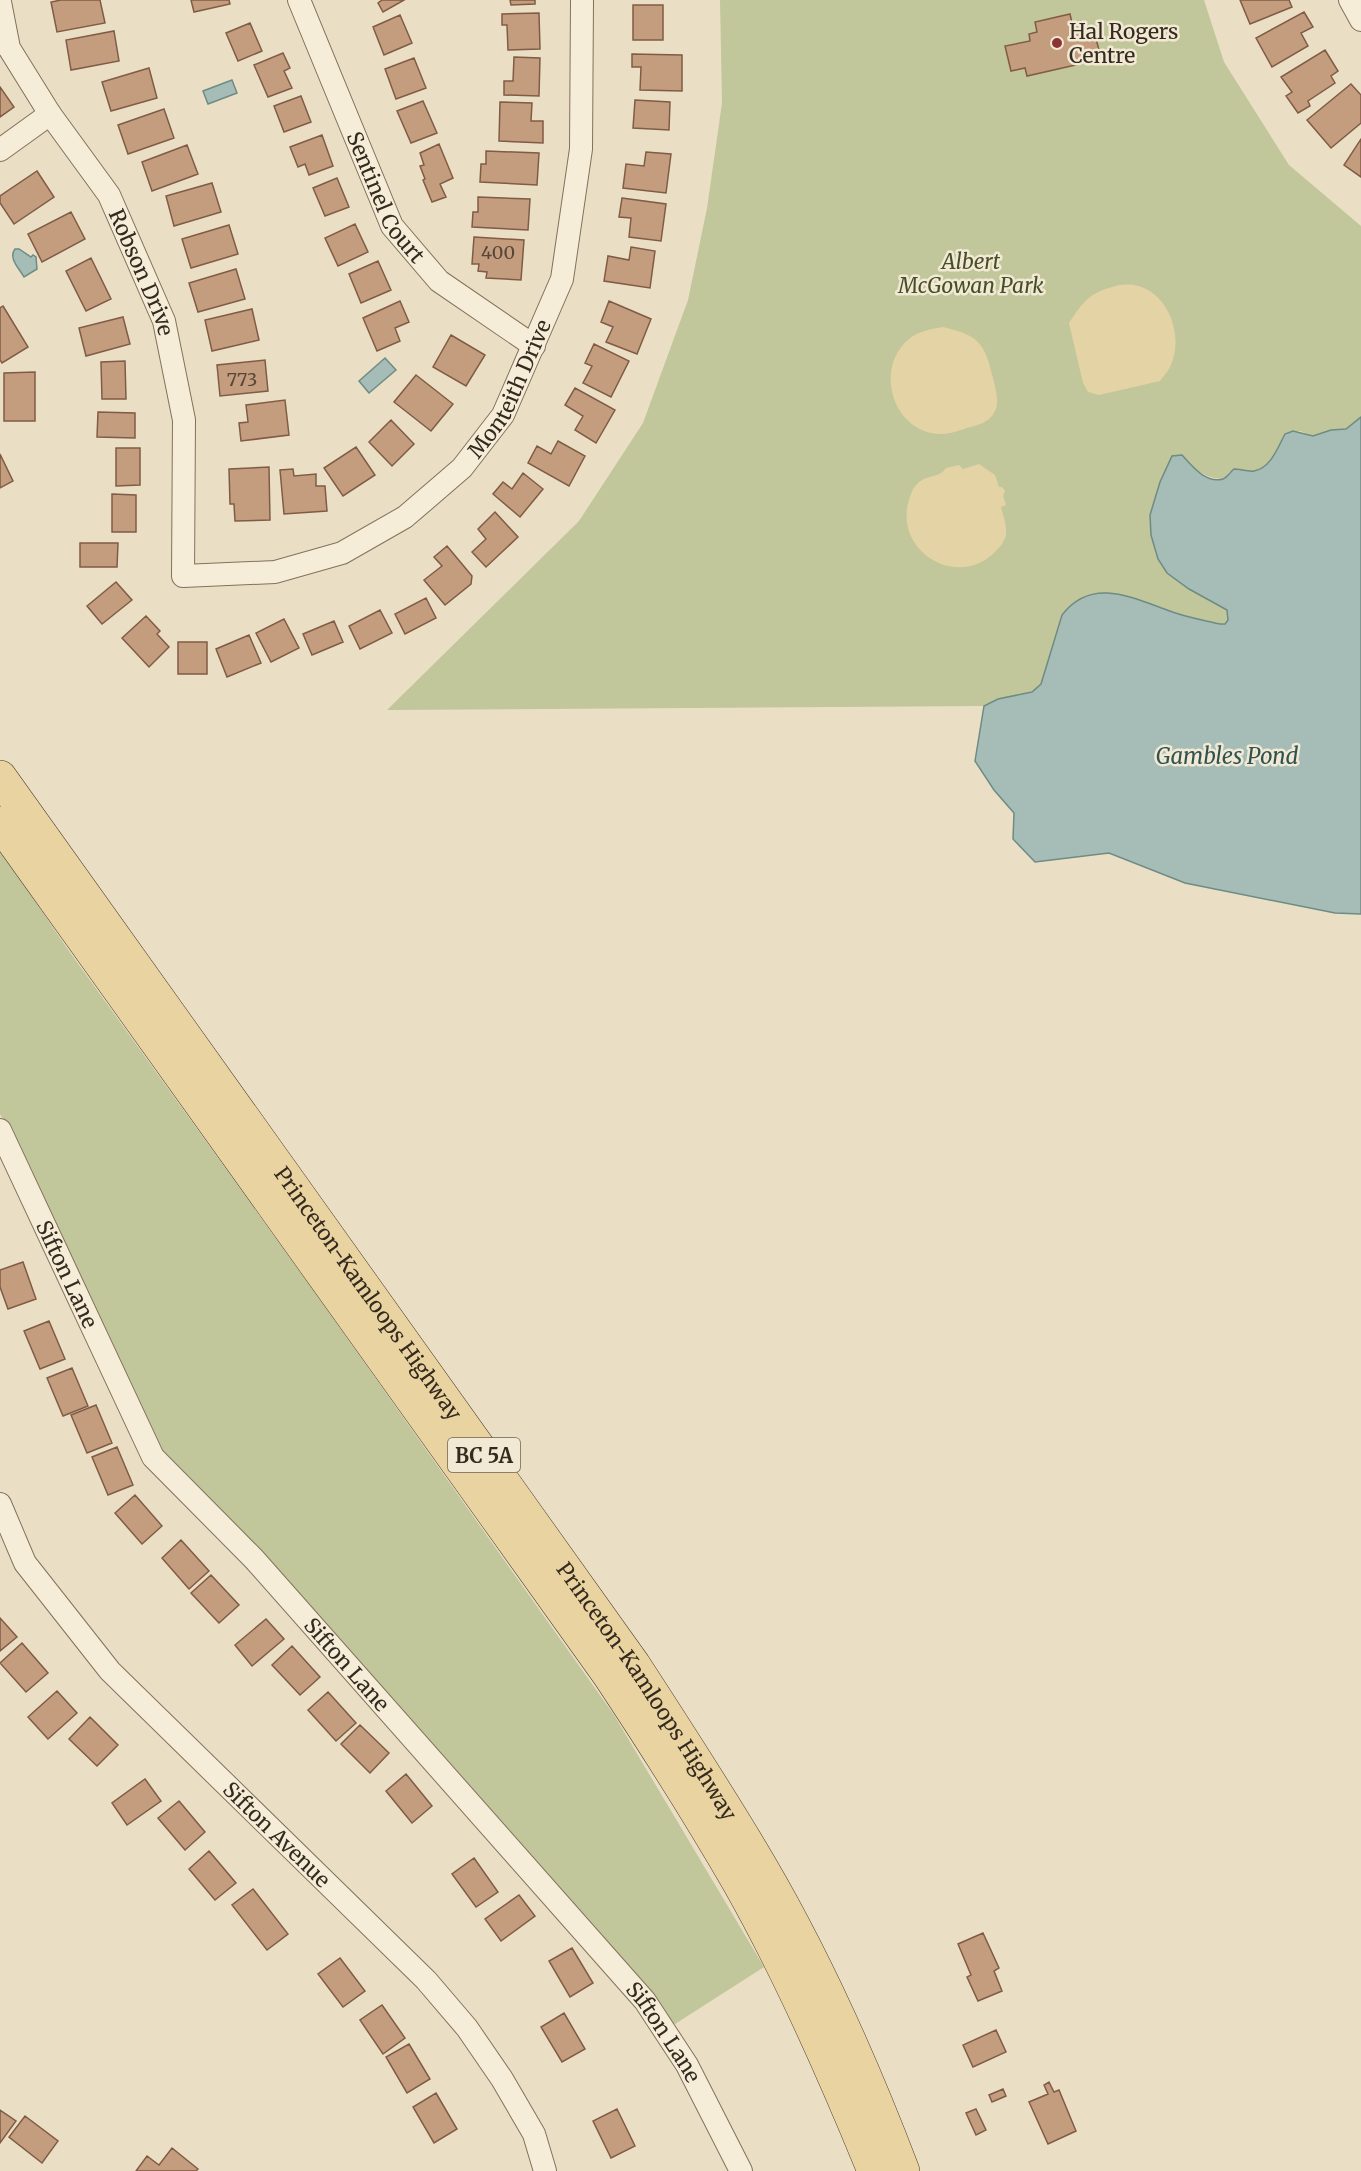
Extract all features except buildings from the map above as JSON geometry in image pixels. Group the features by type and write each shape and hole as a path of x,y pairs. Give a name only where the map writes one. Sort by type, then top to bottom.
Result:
{"main road":[{"name":"Princeton-Kamloops Highway","path":"0,777 620,1645 698,1761 761,1868 826,1992 868,2084 903,2171"},
{"name":"Princeton-Kamloops Highway","path":"0,823 602,1665 674,1774 739,1884 800,2003 843,2095 874,2171"}],"street":[{"name":"Sentinel Court","path":"299,0 392,226 439,281 534,346"},
{"name":"Monteith Drive","path":"183,576 275,572 342,553 405,517 462,468 503,415 562,279 580,149 582,0"},
{"path":"1350,0 1361,20"},
{"name":"Robson Drive","path":"0,2 9,48 50,114 110,195 164,321 183,420 183,576"},
{"path":"0,150 50,114"},
{"name":"Sifton Lane","path":"0,1130 153,1457 254,1559 645,2001 687,2065 741,2171"},
{"name":"Sifton Avenue","path":"0,1504 25,1563 110,1671 426,1980 467,2028 502,2079 534,2134 546,2171"}],"green space":[{"name":"Albert McGowan Park","path":"720,0 1204,0 1224,62 1289,165 1361,226 1361,417 1346,429 1331,430 1313,436 1300,431 1285,434 1265,466 1254,471 1229,472 1226,478 1207,476 1182,455 1174,455 1160,482 1150,515 1167,573 1189,589 1227,610 1229,618 1225,623 1220,624 1187,616 1112,593 1085,596 1073,603 1062,615 1041,684 1032,692 998,699 984,706 387,710 579,521 643,423 688,300 707,208 722,103"},
{"path":"0,850 69,951 614,1715 764,1967 672,2026 157,1444 34,1181 0,1114"}],"sand":[{"path":"1120,285 1132,285 1146,289 1164,305 1174,328 1175,353 1170,367 1160,381 1099,395 1088,392 1083,383 1069,323 1089,298"},
{"path":"943,327 966,334 980,344 988,359 997,401 994,413 986,421 979,425 940,434 917,427 906,418 897,406 892,393 891,378 893,364 899,350 909,339 921,332"},
{"path":"979,464 995,475 999,487 1005,491 1003,496 1006,505 1001,507 1006,528 1005,537 1002,545 994,553 978,564 961,567 944,565 929,558 917,546 909,531 907,513 911,494 919,482 943,472 946,468 959,465 963,469"}],"water":[{"path":"232,80 237,93 208,104 203,91"},
{"path":"15,249 36,257 37,269 24,277 13,259"},
{"path":"385,358 396,370 369,393 359,381"},
{"name":"Gambles Pond","path":"1361,417 1361,914 1335,913 1185,883 1109,853 1035,862 1013,839 1014,813 994,790 975,761 984,706 998,699 1032,692 1041,684 1062,615 1073,603 1086,596 1112,593 1180,615 1225,624 1228,620 1227,610 1189,589 1167,573 1158,559 1151,535 1150,515 1160,482 1172,456 1182,455 1205,477 1223,479 1234,469 1254,471 1265,466 1285,434 1293,431 1313,436 1331,430 1346,429"}],"place":[{"name":"Hal Rogers Centre","path":"1057,43"}]}
